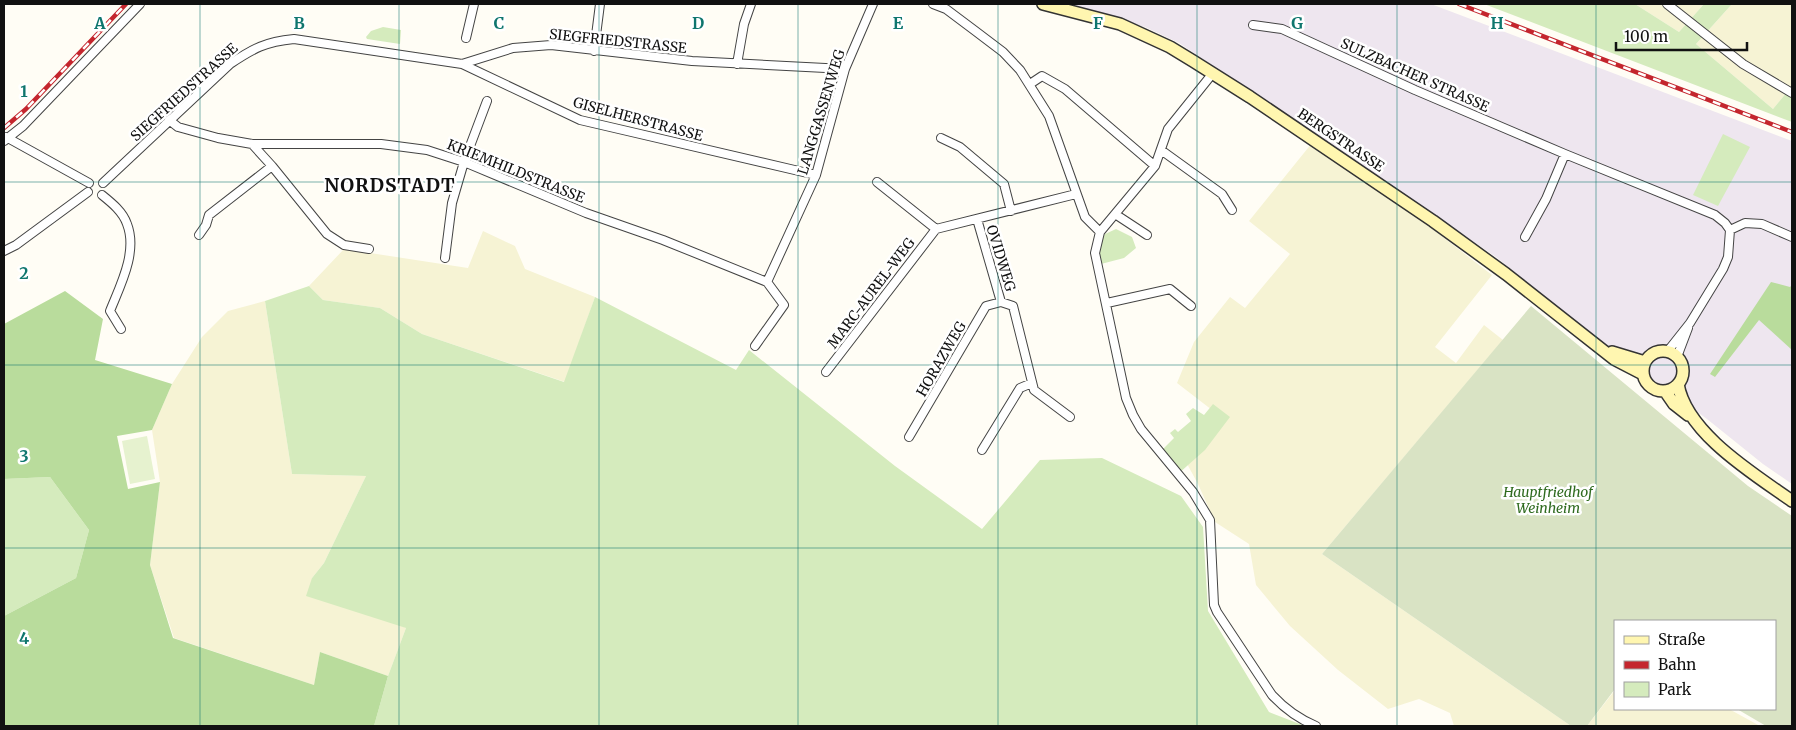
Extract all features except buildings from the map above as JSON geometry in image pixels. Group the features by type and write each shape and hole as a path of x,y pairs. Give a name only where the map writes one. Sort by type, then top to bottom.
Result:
{"main road":[{"name":"BERGSTRASSE","path":"1043,4 1120,24 1170,47 1213,73 1433,221 1506,274 1598,347 1624,365 1643,374 1648,384 1653,388 1665,391 1674,404 1699,424"},
{"name":"BERGSTRASSE","path":"1598,347 1646,362"},
{"path":"1643,374 1646,362 1651,355 1656,352 1672,354"},
{"name":"BERGSTRASSE","path":"1672,354 1683,370 1678,384 1681,397 1688,412 1723,450 1792,501"},
{"path":"1665,391 1678,384"}],"street":[{"path":"88,183 5,139 23,126 140,4"},
{"path":"466,38 474,4"},
{"path":"594,51 600,4"},
{"path":"737,64 744,24 751,4"},
{"name":"LANGGASSENWEG","path":"767,282 816,175 845,69 873,4"},
{"path":"933,4 946,9 1003,52 1020,70 1049,116 1085,217 1100,232"},
{"path":"1667,4 1743,64 1792,93"},
{"name":"SULZBACHER STRASSE","path":"1253,25 1282,29 1415,90 1715,215 1730,230"},
{"name":"SIEGFRIEDSTRASSE","path":"103,183 230,64 249,51 272,41 294,39 462,64 512,48 551,45 594,51 737,64 845,69"},
{"name":"GISELHERSTRASSE","path":"462,64 580,120 816,175"},
{"path":"1213,73 1168,129 1155,166 1100,232 1095,253 1126,398 1132,414 1141,429 1193,492 1210,520 1214,606 1272,695 1283,707 1316,726"},
{"path":"1030,84 1042,76 1065,89 1155,166"},
{"path":"445,258 452,203 464,162 487,101"},
{"name":"KRIEMHILDSTRASSE","path":"169,120 178,127 210,136 252,144 381,144 427,150 464,162 586,213 663,240 767,282"},
{"path":"941,138 960,147 1004,184 1011,211"},
{"path":"252,144 327,234 344,246 369,250"},
{"path":"1161,150 1222,194 1232,210"},
{"path":"1525,237 1546,199 1565,154"},
{"path":"198,235 206,225 209,215 272,166"},
{"path":"88,183 94,179 101,180 105,187 102,195"},
{"path":"877,182 936,229 1076,194"},
{"path":"88,183 88,192 92,196 102,195"},
{"path":"4,251 16,245 88,192"},
{"path":"102,195 115,206 128,224 131,248 125,275 110,311 121,330"},
{"path":"1115,214 1146,235"},
{"name":"OVIDWEG","path":"977,220 1001,302 1013,306 1034,390 1070,417"},
{"path":"1672,354 1723,269 1728,257 1730,230 1745,223 1762,224 1792,237"},
{"name":"MARC-AUREL-WEG","path":"826,372 936,229"},
{"path":"755,346 784,305 767,282"},
{"path":"1107,303 1170,289 1191,306"},
{"name":"HORAZWEG","path":"910,437 986,306 1001,302"},
{"path":"982,450 1020,388 1032,383"}],"shaded area":[{"path":"1066,4 1431,4 1792,141 1792,484 1596,338 1496,257 1179,43 1145,27"},
{"path":"1635,4 1704,4 1679,32"},
{"path":"1732,4 1792,4 1792,86 1773,109 1696,44"},
{"path":"1312,143 1393,189 1426,224 1492,275 1435,347 1456,363 1484,325 1503,340 1322,554 1571,726 1454,726 1450,713 1419,699 1388,709 1338,670 1290,626 1256,585 1249,544 1215,522 1198,484 1179,449 1212,410 1177,383 1194,342 1230,297 1245,308 1290,254 1249,221"},
{"path":"483,231 515,246 525,269 595,297 565,382 422,334 380,308 323,300 309,286 344,249 468,268"},
{"path":"265,301 292,474 366,476 324,563 312,578 406,628 388,676 320,652 314,685 174,638 150,565 160,482 152,430 172,384 202,337 228,311"},
{"path":"1614,691 1614,710 1731,710 1760,726 1587,726"}],"green space":[{"path":"1484,4 1635,4 1679,32 1704,4 1732,4 1696,44 1773,109 1792,86 1792,122"},
{"path":"383,27 401,30 400,44 367,39 366,37 371,31"},
{"path":"1723,134 1750,147 1718,206 1693,195"},
{"path":"1116,229 1132,237 1136,248 1124,258 1101,264 1099,252 1103,235"},
{"path":"1771,282 1790,287 1792,285 1792,350 1759,320 1715,377 1710,374"},
{"path":"309,286 323,300 380,308 422,334 564,382 595,297 736,370 749,350 895,466 982,529 1040,460 1102,458 1181,496 1203,527 1208,611 1269,712 1305,726 374,726 388,676 406,628 306,596 312,578 324,563 366,476 292,474 265,301"},
{"path":"65,291 103,319 95,360 172,384 152,430 117,436 128,489 160,482 150,565 173,638 314,685 320,652 388,676 374,726 4,726 4,616 76,578 89,530 50,477 4,479 4,324"},
{"name":"Hauptfriedhof Weinheim","path":"1531,306 1748,486 1792,516 1792,726 1766,726 1739,710 1776,710 1776,620 1614,620 1614,690 1587,726 1571,726 1322,554"},
{"path":"1213,404 1230,417 1205,450 1178,474 1160,452 1174,438 1170,433 1175,429 1178,432 1191,421 1186,414 1193,408 1204,415"},
{"path":"147,436 155,479 130,484 122,441"},
{"path":"50,477 89,530 76,578 4,616 4,479"}],"railway":[{"path":"4,128 26,109 126,4"},
{"path":"1459,4 1792,132"}],"district":[{"name":"NORDSTADT","path":"390,185"}]}
